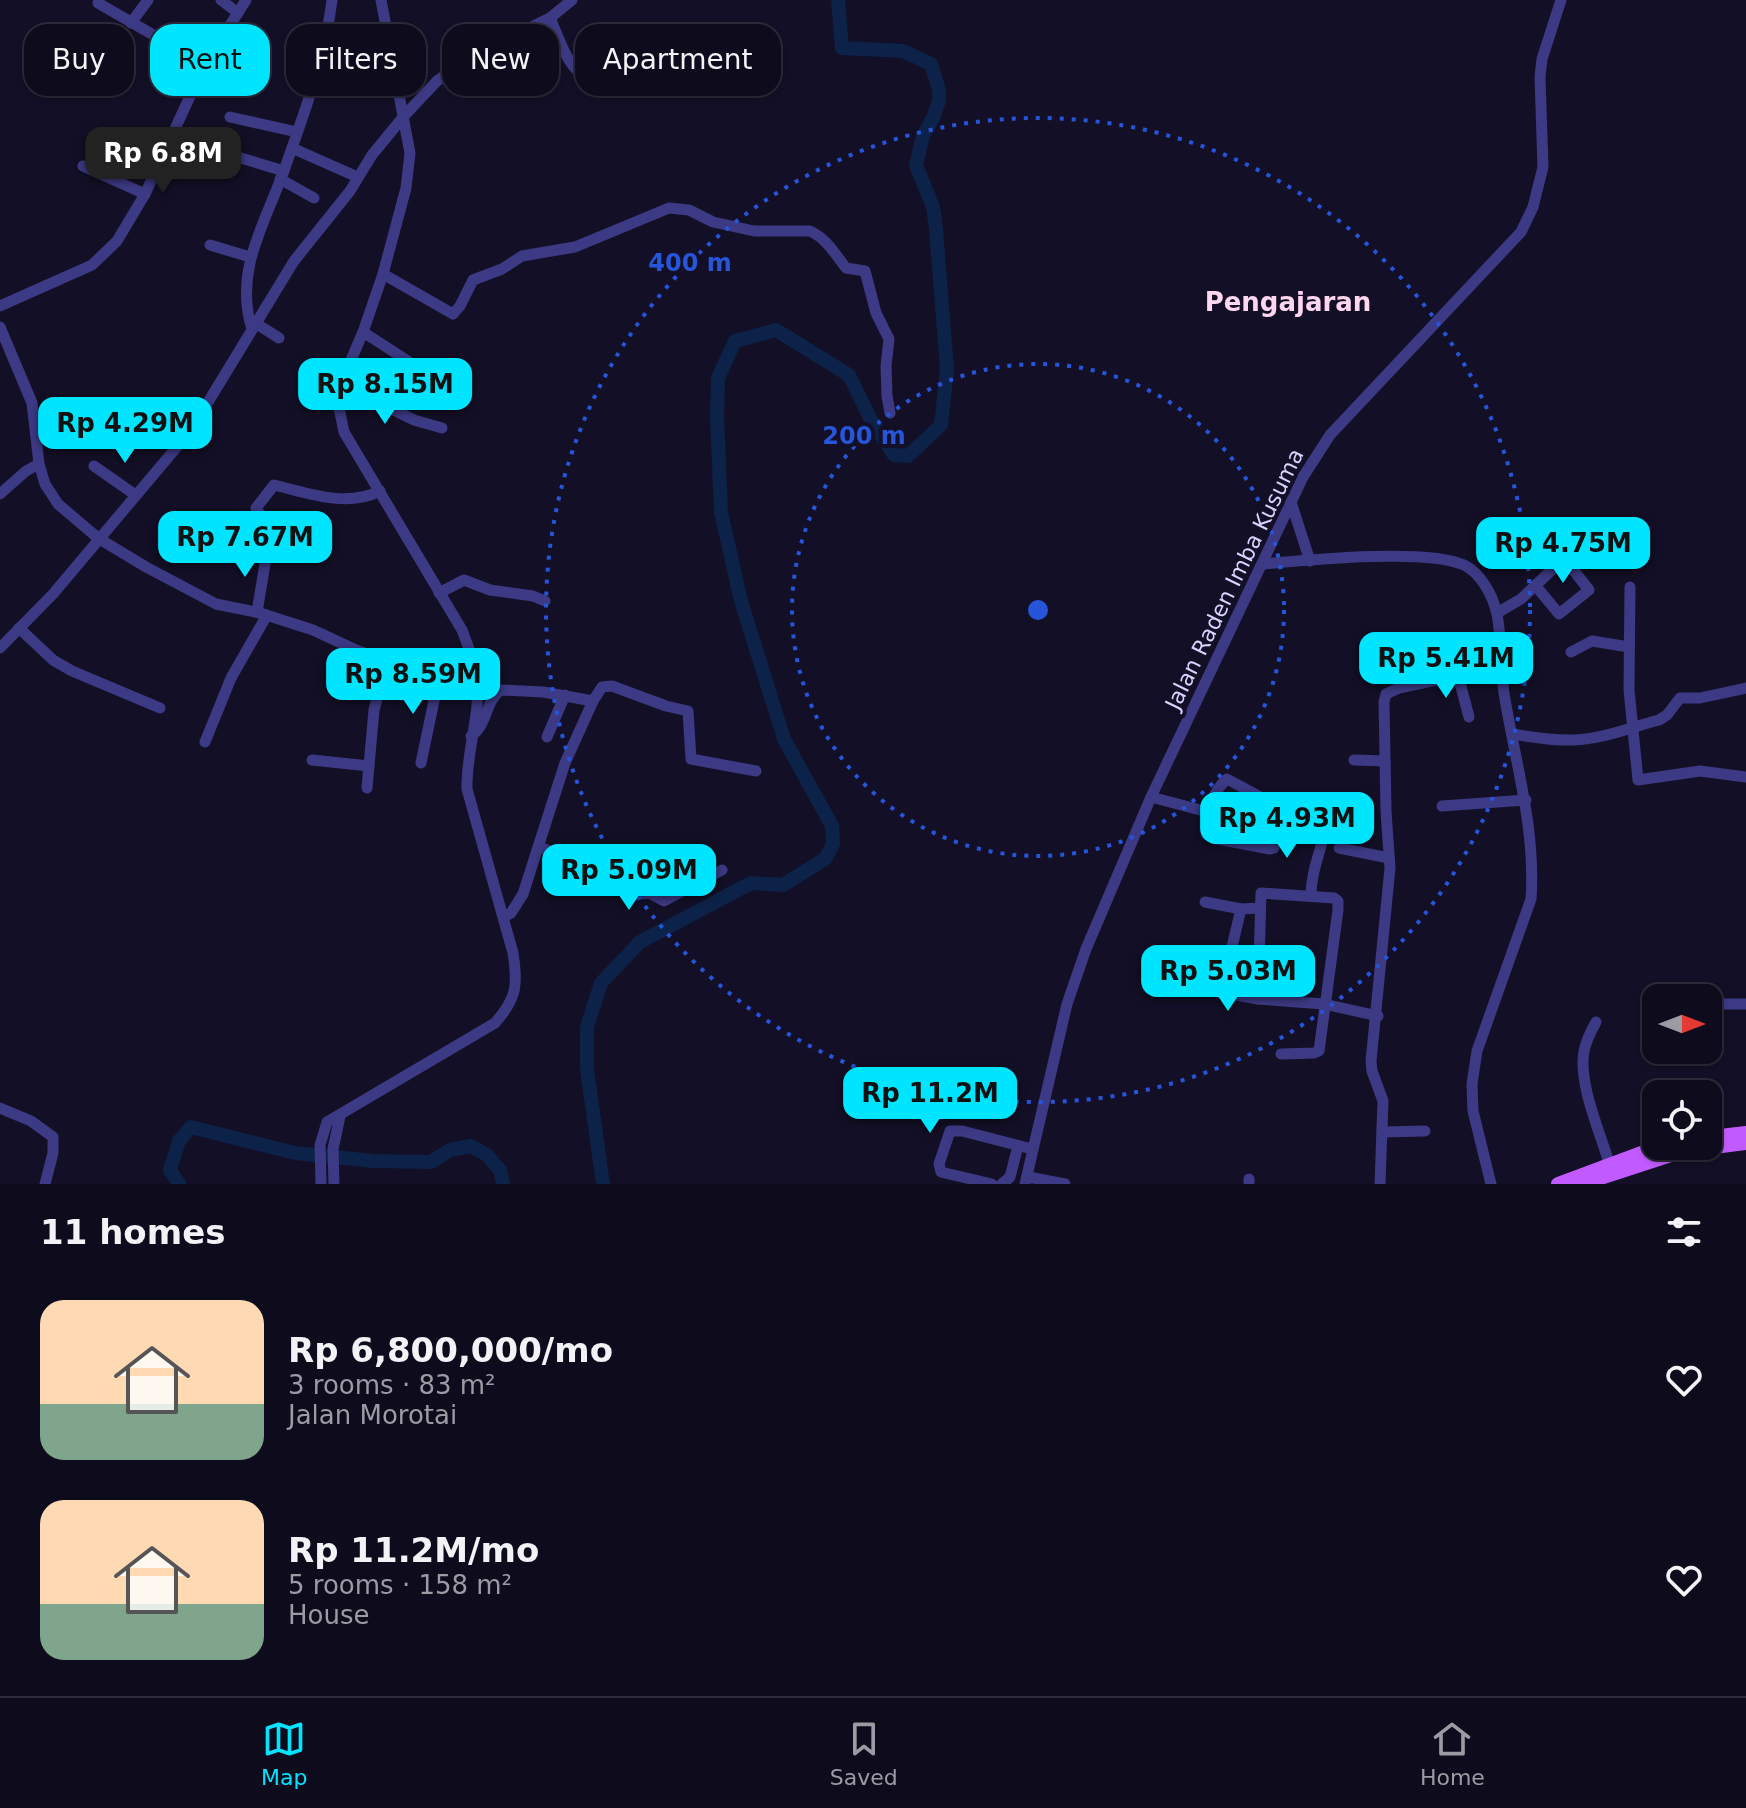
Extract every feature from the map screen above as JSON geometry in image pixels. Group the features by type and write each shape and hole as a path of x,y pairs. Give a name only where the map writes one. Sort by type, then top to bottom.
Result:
{"main road":[{"path":"1722,1139 1746,1133"},
{"path":"1722,1144 1746,1143"},
{"path":"1564,1183 1609,1163 1642,1154"},
{"path":"1582,1184 1642,1158"}],"street":[{"path":"131,23 148,0"},
{"path":"221,0 238,13"},
{"path":"231,24 246,0"},
{"path":"279,338 254,326 245,300 250,257 292,148 323,51 332,0"},
{"path":"320,1181 320,1145 327,1122 495,1023 508,1009 515,993 516,975 503,917 468,798 466,769 478,681 473,659 462,630 344,432 338,403 340,386 383,274 406,188 410,153 381,0"},
{"path":"0,648 53,594 134,494 176,448 202,412 294,261 404,116 437,81 458,66 550,18 572,0"},
{"name":"Jalan Raden Imba Kusuma","path":"1026,1181 1067,1004 1086,949 1151,797 1291,502 1330,435 1521,232 1533,207 1543,167 1542,59 1561,0"},
{"path":"98,3 150,33"},
{"path":"550,18 575,69"},
{"path":"0,306 92,265 117,241 145,194 191,96"},
{"path":"230,117 297,132"},
{"path":"94,138 158,163"},
{"path":"292,148 353,175"},
{"path":"234,156 282,175 314,198"},
{"path":"83,166 145,194"},
{"path":"383,274 453,314 473,280 502,269 522,256 575,247 669,208 689,210 713,222 754,231 810,231 831,247 846,268 865,271 876,313 889,339 886,366 890,413"},
{"path":"210,245 250,257"},
{"path":"0,327 32,403 39,464 45,484 58,504 98,538 216,604 313,630 387,662 439,677 478,681"},
{"path":"363,332 425,372"},
{"path":"340,386 414,420 442,428"},
{"path":"0,494 39,464"},
{"path":"94,466 134,494"},
{"path":"261,516 256,508 274,485 329,499 380,491"},
{"path":"1291,502 1310,561"},
{"path":"205,742 262,614 267,552"},
{"path":"1497,613 1521,599 1535,585 1568,555 1589,590 1559,614 1535,585"},
{"path":"1263,564 1410,557 1456,562 1477,574 1488,590 1497,613 1501,666 1526,800 1533,878 1531,899 1477,1051 1472,1084 1473,1111 1491,1184"},
{"path":"439,593 464,580 490,590 533,596 545,601"},
{"path":"1630,587 1631,728 1638,780 1700,771 1746,777"},
{"path":"19,628 53,660 72,671 160,708"},
{"path":"1571,652 1592,641 1629,647"},
{"path":"367,788 374,710 387,662"},
{"path":"1380,1184 1383,1101 1372,1071 1389,897 1386,694 1399,688 1501,666"},
{"path":"1458,675 1469,717"},
{"path":"421,763 439,677"},
{"path":"503,917 511,913 523,894 565,763 602,687 612,686 666,706 686,709 689,713 691,759 756,771"},
{"path":"1512,734 1548,740 1577,740 1631,728 1667,715 1680,698 1700,698 1746,688"},
{"path":"470,736 483,723 494,696 501,690 565,695 593,701"},
{"path":"547,737 565,695"},
{"path":"312,760 369,766"},
{"path":"1354,760 1385,761"},
{"path":"1227,779 1281,811 1274,848 1212,838 1206,834 1208,812 1219,788 1227,779"},
{"path":"1151,797 1208,812"},
{"path":"1442,806 1526,800"},
{"path":"1281,811 1290,811 1324,826 1318,861 1312,872 1311,896"},
{"path":"539,847 583,864 594,880 633,895 649,893 664,901 722,870"},
{"path":"1339,848 1389,858"},
{"path":"1258,999 1260,896 1263,893 1311,896 1338,901 1319,1051 1281,1054"},
{"path":"1205,902 1241,909 1260,908"},
{"path":"1221,993 1241,909"},
{"path":"1203,989 1258,999 1324,1004 1378,1016"},
{"path":"1722,1004 1746,1004"},
{"path":"1596,1022 1584,1049 1583,1066 1609,1163"},
{"path":"0,1108 31,1121 53,1137 53,1153 45,1184"},
{"path":"333,1180 333,1149 340,1116"},
{"path":"992,1184 941,1172 939,1164 950,1131 962,1131 1032,1149"},
{"path":"1382,1132 1425,1131"},
{"path":"1002,1184 1010,1177 1018,1146"},
{"path":"1026,1181 1065,1184"}],"waterway":[{"path":"603,1184 587,1069 587,1027 601,983 640,942 751,883 783,885 825,859 833,844 832,826 784,739 741,601 721,512 718,378 735,341 776,330 849,375 871,420 894,455 908,456 941,425 947,369 936,230 933,207 916,165 923,136 939,101 939,90 931,64 903,51 842,48 838,0"},
{"path":"179,1184 170,1170 179,1141 191,1127 295,1153 373,1161 431,1162 450,1150 471,1146 487,1155 500,1170 503,1184"}],"district":[{"name":"Pengajaran","path":"1288,302"}]}
